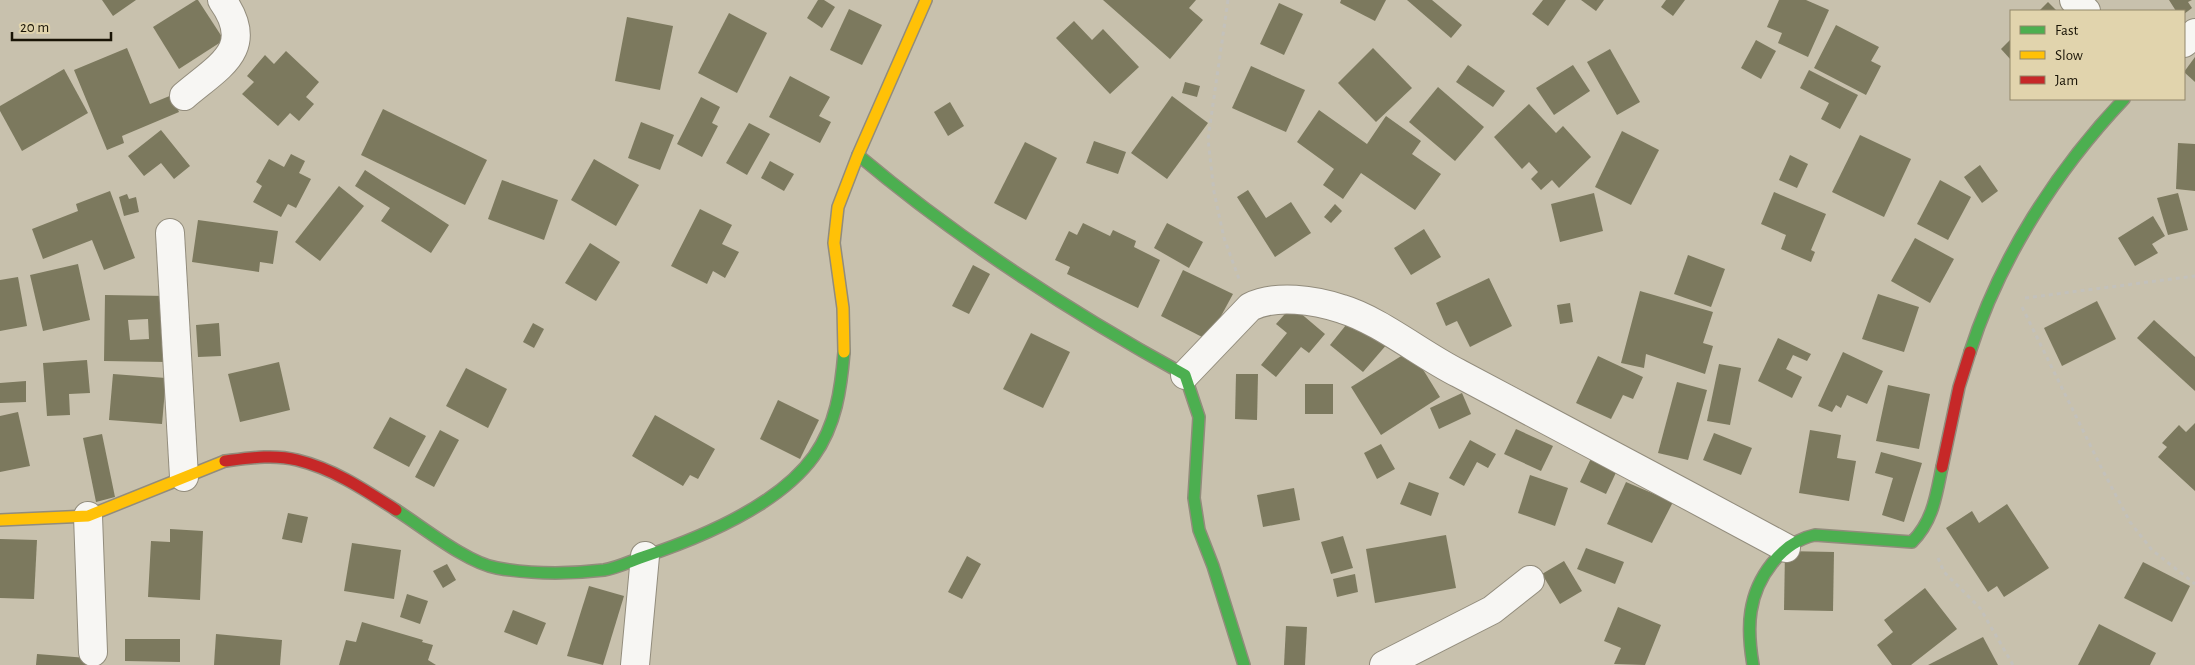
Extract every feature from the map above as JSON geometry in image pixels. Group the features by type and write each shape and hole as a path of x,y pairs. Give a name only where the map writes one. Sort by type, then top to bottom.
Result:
{"street":[{"path":"184,96 230,56 237,42 236,24 222,0"},
{"path":"0,520 88,516 220,461 263,457 297,460 348,479 477,562 497,568 550,572 605,570 692,540 744,512 786,488 814,456 831,424 840,395 844,352 844,326 834,243 838,207 858,155 926,0"},
{"path":"2074,0 2085,10"},
{"path":"2185,42 2195,33"},
{"path":"1753,665 1748,633 1752,597 1766,572 1786,548 1806,537 1838,536 1894,543 1912,542 1923,531 1932,514 1960,387 1977,332 1995,291 2028,225 2063,172 2098,123 2123,100"},
{"path":"858,155 939,220 1030,283 1141,351 1185,375 1199,417 1194,498 1199,530 1213,566 1244,665"},
{"path":"170,233 184,477"},
{"path":"1185,375 1250,307 1272,300 1314,303 1342,309 1364,317 1434,361 1786,548"},
{"path":"88,516 93,652"},
{"path":"635,665 645,556"},
{"path":"1384,665 1492,610 1530,580"}],"path":[{"path":"1228,0 1208,139 1214,192 1224,238 1250,307"},
{"path":"2195,276 2017,298 2130,522 2152,550 2195,584"},
{"path":"1932,514 1933,548 1944,572 1980,608 2013,665"}],"building":[{"path":"102,0 136,0 113,16"},
{"path":"198,0 224,40 179,69 153,27"},
{"path":"818,0 824,0 835,7 822,28 807,18"},
{"path":"1103,0 1196,0 1189,8 1203,20 1170,59"},
{"path":"1341,0 1386,0 1375,21 1340,3"},
{"path":"1407,0 1432,0 1462,25 1451,38"},
{"path":"1543,0 1566,0 1548,26 1532,14"},
{"path":"1581,0 1604,0 1596,11"},
{"path":"1666,0 1685,0 1673,16 1661,7"},
{"path":"1779,0 1806,0 1829,10 1808,57 1778,43 1782,33 1767,27"},
{"path":"2169,0 2192,0 2188,2 2192,8 2185,13 2185,10 2175,10"},
{"path":"2048,2 2056,10 2040,10"},
{"path":"1279,3 1303,14 1284,55 1260,44"},
{"path":"849,9 882,25 862,65 830,50"},
{"path":"729,13 767,33 737,93 698,73"},
{"path":"627,17 673,26 660,90 615,81"},
{"path":"1074,21 1092,40 1103,29 1139,67 1110,94 1056,38"},
{"path":"1836,25 1879,47 1871,61 1881,66 1866,95 1814,68"},
{"path":"1756,40 1776,51 1761,79 1741,68"},
{"path":"2010,40 2010,59 2001,49"},
{"path":"127,48 150,104 172,95 179,112 122,136 124,143 107,150 74,70"},
{"path":"1373,48 1412,88 1376,122 1338,83"},
{"path":"1610,49 1640,102 1617,115 1587,62"},
{"path":"286,51 319,82 306,97 314,104 299,121 290,113 278,126 242,94 254,82 247,76 265,55 274,64"},
{"path":"2195,57 2195,82 2185,73"},
{"path":"1468,65 1505,91 1493,107 1456,82"},
{"path":"1573,65 1590,91 1554,115 1536,88"},
{"path":"1251,66 1305,90 1286,132 1232,108"},
{"path":"64,69 88,113 22,151 0,111 0,106"},
{"path":"1809,70 1858,95 1840,129 1821,119 1829,103 1800,88"},
{"path":"790,76 830,97 819,116 831,122 820,143 769,117"},
{"path":"1185,82 1200,86 1197,97 1182,93"},
{"path":"1438,87 1484,127 1455,161 1409,122"},
{"path":"1172,96 1208,123 1167,179 1131,153"},
{"path":"701,97 720,107 712,123 718,126 702,157 677,144"},
{"path":"950,102 964,126 948,136 934,112"},
{"path":"1529,104 1556,133 1563,126 1591,157 1559,188 1552,180 1541,190 1531,179 1538,172 1529,162 1522,169 1494,137"},
{"path":"383,109 487,160 465,205 361,155"},
{"path":"1319,110 1367,144 1386,116 1421,141 1412,154 1441,174 1415,210 1361,173 1343,199 1323,185 1334,169 1297,142"},
{"path":"641,122 674,135 660,170 628,158"},
{"path":"749,123 770,134 747,175 726,163"},
{"path":"161,130 190,166 174,179 161,163 144,176 128,156"},
{"path":"1622,131 1659,150 1631,205 1595,187"},
{"path":"1860,135 1911,159 1884,217 1832,192"},
{"path":"1094,141 1126,152 1118,174 1086,163"},
{"path":"1025,142 1057,158 1026,220 994,203"},
{"path":"2178,143 2195,144 2195,191 2176,189"},
{"path":"291,154 305,161 299,173 311,179 296,208 288,204 281,217 253,202 262,186 256,182 269,159 284,167"},
{"path":"1790,155 1808,164 1797,188 1779,180"},
{"path":"594,159 639,185 616,226 571,200"},
{"path":"770,161 794,174 784,191 761,178"},
{"path":"1980,165 1998,191 1982,203 1964,177"},
{"path":"365,170 449,225 431,253 381,221 390,208 355,186"},
{"path":"502,180 558,200 544,240 488,219"},
{"path":"1940,180 1971,197 1948,240 1917,224"},
{"path":"339,186 364,206 320,261 295,242"},
{"path":"1248,190 1266,218 1291,202 1311,233 1275,257 1237,197"},
{"path":"110,191 135,258 104,270 92,240 43,259 32,229 78,211 76,204"},
{"path":"1774,192 1826,214 1811,250 1815,252 1811,262 1781,249 1786,235 1761,224"},
{"path":"1594,193 1603,231 1560,242 1551,204"},
{"path":"2178,193 2188,230 2168,235 2157,198"},
{"path":"127,194 129,199 136,197 139,212 124,216 119,197"},
{"path":"1335,204 1342,211 1331,223 1324,217"},
{"path":"700,209 732,225 722,244 739,252 725,278 713,271 707,284 671,266"},
{"path":"2153,216 2165,236 2152,244 2158,253 2135,266 2118,238"},
{"path":"198,220 278,231 273,264 260,262 259,272 192,262"},
{"path":"1083,223 1110,236 1113,230 1136,241 1134,247 1160,260 1138,308 1067,274 1070,267 1055,260 1069,231 1077,235"},
{"path":"1167,223 1203,242 1189,268 1154,248"},
{"path":"1424,229 1441,257 1411,275 1394,248"},
{"path":"1915,238 1954,259 1930,303 1891,281"},
{"path":"590,243 620,262 596,301 565,283"},
{"path":"1688,255 1725,269 1711,307 1674,294"},
{"path":"78,264 90,320 43,331 30,275"},
{"path":"973,265 990,274 969,314 952,306"},
{"path":"1183,270 1233,294 1208,340 1161,316"},
{"path":"18,277 27,326 0,331 0,280"},
{"path":"1489,278 1512,326 1470,347 1457,321 1446,326 1436,303"},
{"path":"1640,291 1713,312 1703,343 1713,346 1705,374 1646,354 1644,368 1621,363"},
{"path":"1878,294 1919,307 1904,352 1862,339"},
{"path":"105,295 167,296 167,362 104,361","holes":["148,319 149,339 130,340 128,320"]},
{"path":"2097,301 2116,339 2062,366 2044,328"},
{"path":"1570,303 1573,322 1560,324 1557,305"},
{"path":"1292,306 1325,334 1309,353 1301,347 1276,377 1261,365 1287,333 1276,324"},
{"path":"1354,315 1388,343 1363,372 1330,345"},
{"path":"2154,320 2195,357 2195,391 2137,338"},
{"path":"219,323 221,356 198,357 196,325"},
{"path":"533,323 544,329 534,348 523,342"},
{"path":"1031,333 1070,352 1043,408 1003,389"},
{"path":"1778,338 1811,354 1807,361 1793,355 1786,369 1802,377 1792,398 1758,381"},
{"path":"1411,350 1440,397 1381,435 1351,387"},
{"path":"1843,352 1883,371 1867,404 1847,395 1841,408 1836,405 1832,412 1818,406"},
{"path":"1598,356 1643,377 1633,399 1623,395 1611,419 1576,403"},
{"path":"87,360 90,393 69,394 70,415 47,416 43,363"},
{"path":"279,362 290,410 240,422 228,374"},
{"path":"1719,364 1741,368 1730,425 1707,421"},
{"path":"466,368 507,389 488,428 446,406"},
{"path":"113,374 166,378 162,424 109,420"},
{"path":"1236,374 1258,374 1257,420 1235,419"},
{"path":"26,381 26,402 0,403 0,383"},
{"path":"1677,382 1707,390 1688,460 1658,453"},
{"path":"1305,384 1333,384 1333,414 1305,414"},
{"path":"1888,385 1930,394 1919,449 1876,441"},
{"path":"1462,393 1471,414 1439,429 1430,408"},
{"path":"778,400 819,420 800,459 760,439"},
{"path":"18,412 30,466 0,472 0,416"},
{"path":"655,415 715,449 698,479 690,475 683,486 632,456"},
{"path":"390,417 426,436 409,467 373,448"},
{"path":"2195,423 2195,491 2158,457 2167,447 2162,443 2179,425 2186,432"},
{"path":"1516,429 1553,446 1541,471 1504,454"},
{"path":"440,430 459,440 434,487 415,477"},
{"path":"1810,430 1841,435 1837,458 1856,461 1849,501 1799,493"},
{"path":"1714,433 1752,448 1741,475 1703,460"},
{"path":"102,434 115,497 96,502 83,438"},
{"path":"1470,440 1496,454 1488,468 1477,462 1464,486 1449,478"},
{"path":"1381,444 1395,469 1377,479 1364,453"},
{"path":"1594,452 1620,464 1606,494 1580,482"},
{"path":"1881,452 1922,463 1904,522 1882,515 1893,478 1875,473"},
{"path":"1530,475 1568,488 1555,526 1518,513"},
{"path":"1409,482 1439,493 1431,516 1400,504"},
{"path":"1626,482 1673,502 1652,543 1607,524"},
{"path":"1294,488 1300,520 1263,527 1257,495"},
{"path":"2007,504 2049,568 2004,597 1997,586 1988,592 1946,528 1972,511 1979,523"},
{"path":"288,513 308,517 302,543 282,539"},
{"path":"170,529 203,531 200,600 148,597 151,541 170,542"},
{"path":"1446,535 1456,588 1375,603 1366,549"},
{"path":"1343,536 1353,568 1331,574 1321,542"},
{"path":"0,539 37,540 34,599 0,598"},
{"path":"352,543 401,550 394,599 344,591"},
{"path":"1586,548 1624,562 1615,584 1577,569"},
{"path":"1785,551 1834,552 1833,611 1784,610"},
{"path":"967,556 981,564 962,599 948,592"},
{"path":"1564,561 1582,591 1560,604 1542,574"},
{"path":"2143,562 2190,586 2172,622 2124,598"},
{"path":"447,564 456,580 443,588 433,571"},
{"path":"1355,574 1358,592 1337,597 1333,579"},
{"path":"589,586 624,596 603,665 567,656"},
{"path":"1925,588 1957,629 1911,665 1892,665 1877,645 1893,632 1884,620"},
{"path":"407,594 428,601 420,624 400,617"},
{"path":"1618,607 1661,625 1645,665 1614,664 1621,648 1604,641"},
{"path":"513,610 546,623 537,645 504,632"},
{"path":"362,622 423,640 422,642 433,645 428,660 436,665 339,665 346,640 356,642"},
{"path":"2099,624 2156,653 2150,665 2078,665"},
{"path":"1286,626 1307,627 1305,665 1284,665"},
{"path":"216,634 282,640 280,665 214,665"},
{"path":"1983,637 1998,665 1928,665"},
{"path":"125,639 180,639 180,662 125,661"},
{"path":"37,654 87,658 86,665 36,665"}],"traffic: fast":[{"path":"1970,352 1982,317 1997,283 2033,217 2075,156 2123,100"},
{"path":"858,155 935,216 1016,273 1099,326 1185,375 1199,417 1194,498 1199,530 1213,566 1244,665"},
{"path":"396,510 445,544 485,565 523,571 564,573 604,570 619,566 713,530 759,505 799,474 814,456 828,432 839,393 844,352"},
{"path":"1753,665 1750,645 1751,611 1758,586 1764,574 1781,553 1791,545 1815,535 1912,542 1925,526 1933,508 1942,467"}],"traffic: slow":[{"path":"844,352 843,308 834,243 838,207 858,155 926,0"},
{"path":"0,520 88,516 225,461"}],"traffic: jam":[{"path":"1942,467 1959,387 1970,352"},
{"path":"225,461 270,457 288,458 311,464 361,488 396,510"}]}
